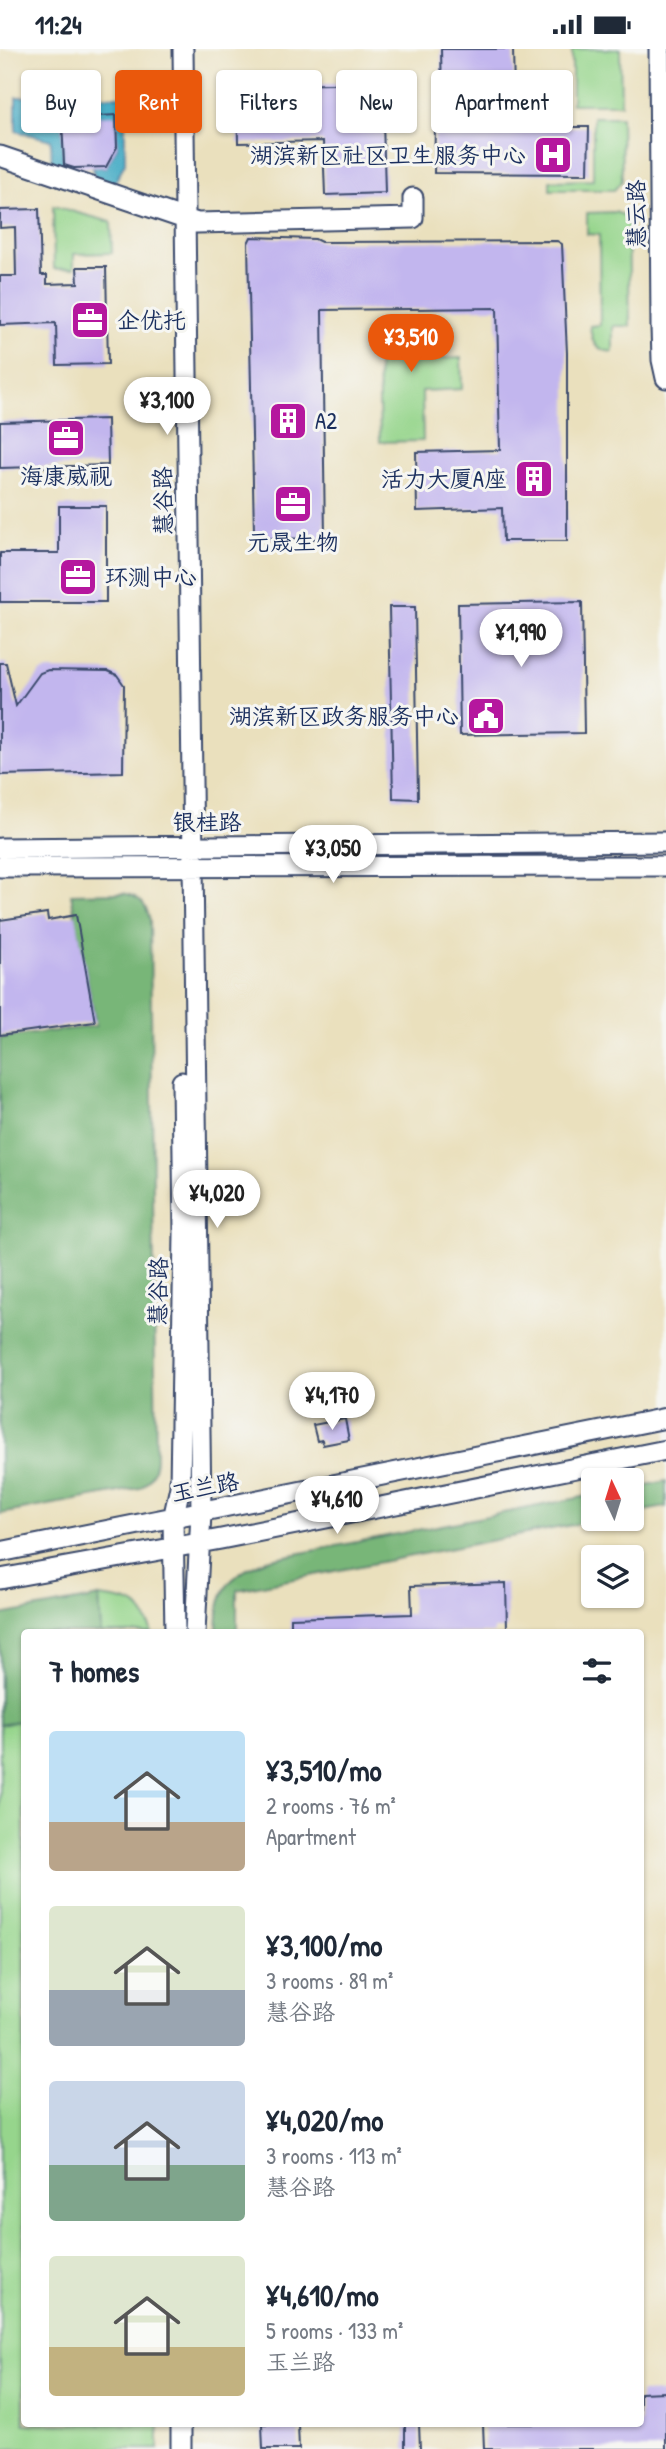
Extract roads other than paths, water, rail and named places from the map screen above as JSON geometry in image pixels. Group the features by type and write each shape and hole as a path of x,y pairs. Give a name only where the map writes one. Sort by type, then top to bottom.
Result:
{"street":[{"name":"慧谷路","path":"174,1629 173,1519 180,1487 184,1233 185,856 191,826 183,49"},
{"name":"慧云路","path":"659,49 661,327 662,361 666,378"},
{"path":"0,156 197,223 413,218 413,198"},
{"name":"银桂路","path":"0,867 185,856 666,842"},
{"name":"银桂路","path":"0,848 185,856 666,866"},
{"name":"慧谷路","path":"185,856 201,1513 195,1629"},
{"name":"玉兰路","path":"0,1552 666,1418"},
{"path":"0,1579 666,1450"},
{"path":"181,2427 181,2449"},
{"path":"193,2427 193,2449"}],"water":[{"path":"101,96 115,96 115,116 101,117"},
{"path":"16,97 21,97 21,132 16,131"},
{"path":"24,133 63,133 64,169 52,169 51,140"},
{"path":"116,133 125,133 125,163 113,186 94,179 93,167 106,167 117,147"}],"place":[{"name":"湖滨新区社区卫生服务中心","path":"553,155"},
{"name":"企优托","path":"90,320"},
{"name":"A2","path":"288,421"},
{"name":"海康威视","path":"66,438"},
{"name":"活力大厦A座","path":"534,479"},
{"name":"元晟生物","path":"293,504"},
{"name":"环测中心","path":"78,577"},
{"name":"湖滨新区政务服务中心","path":"486,716"}]}
